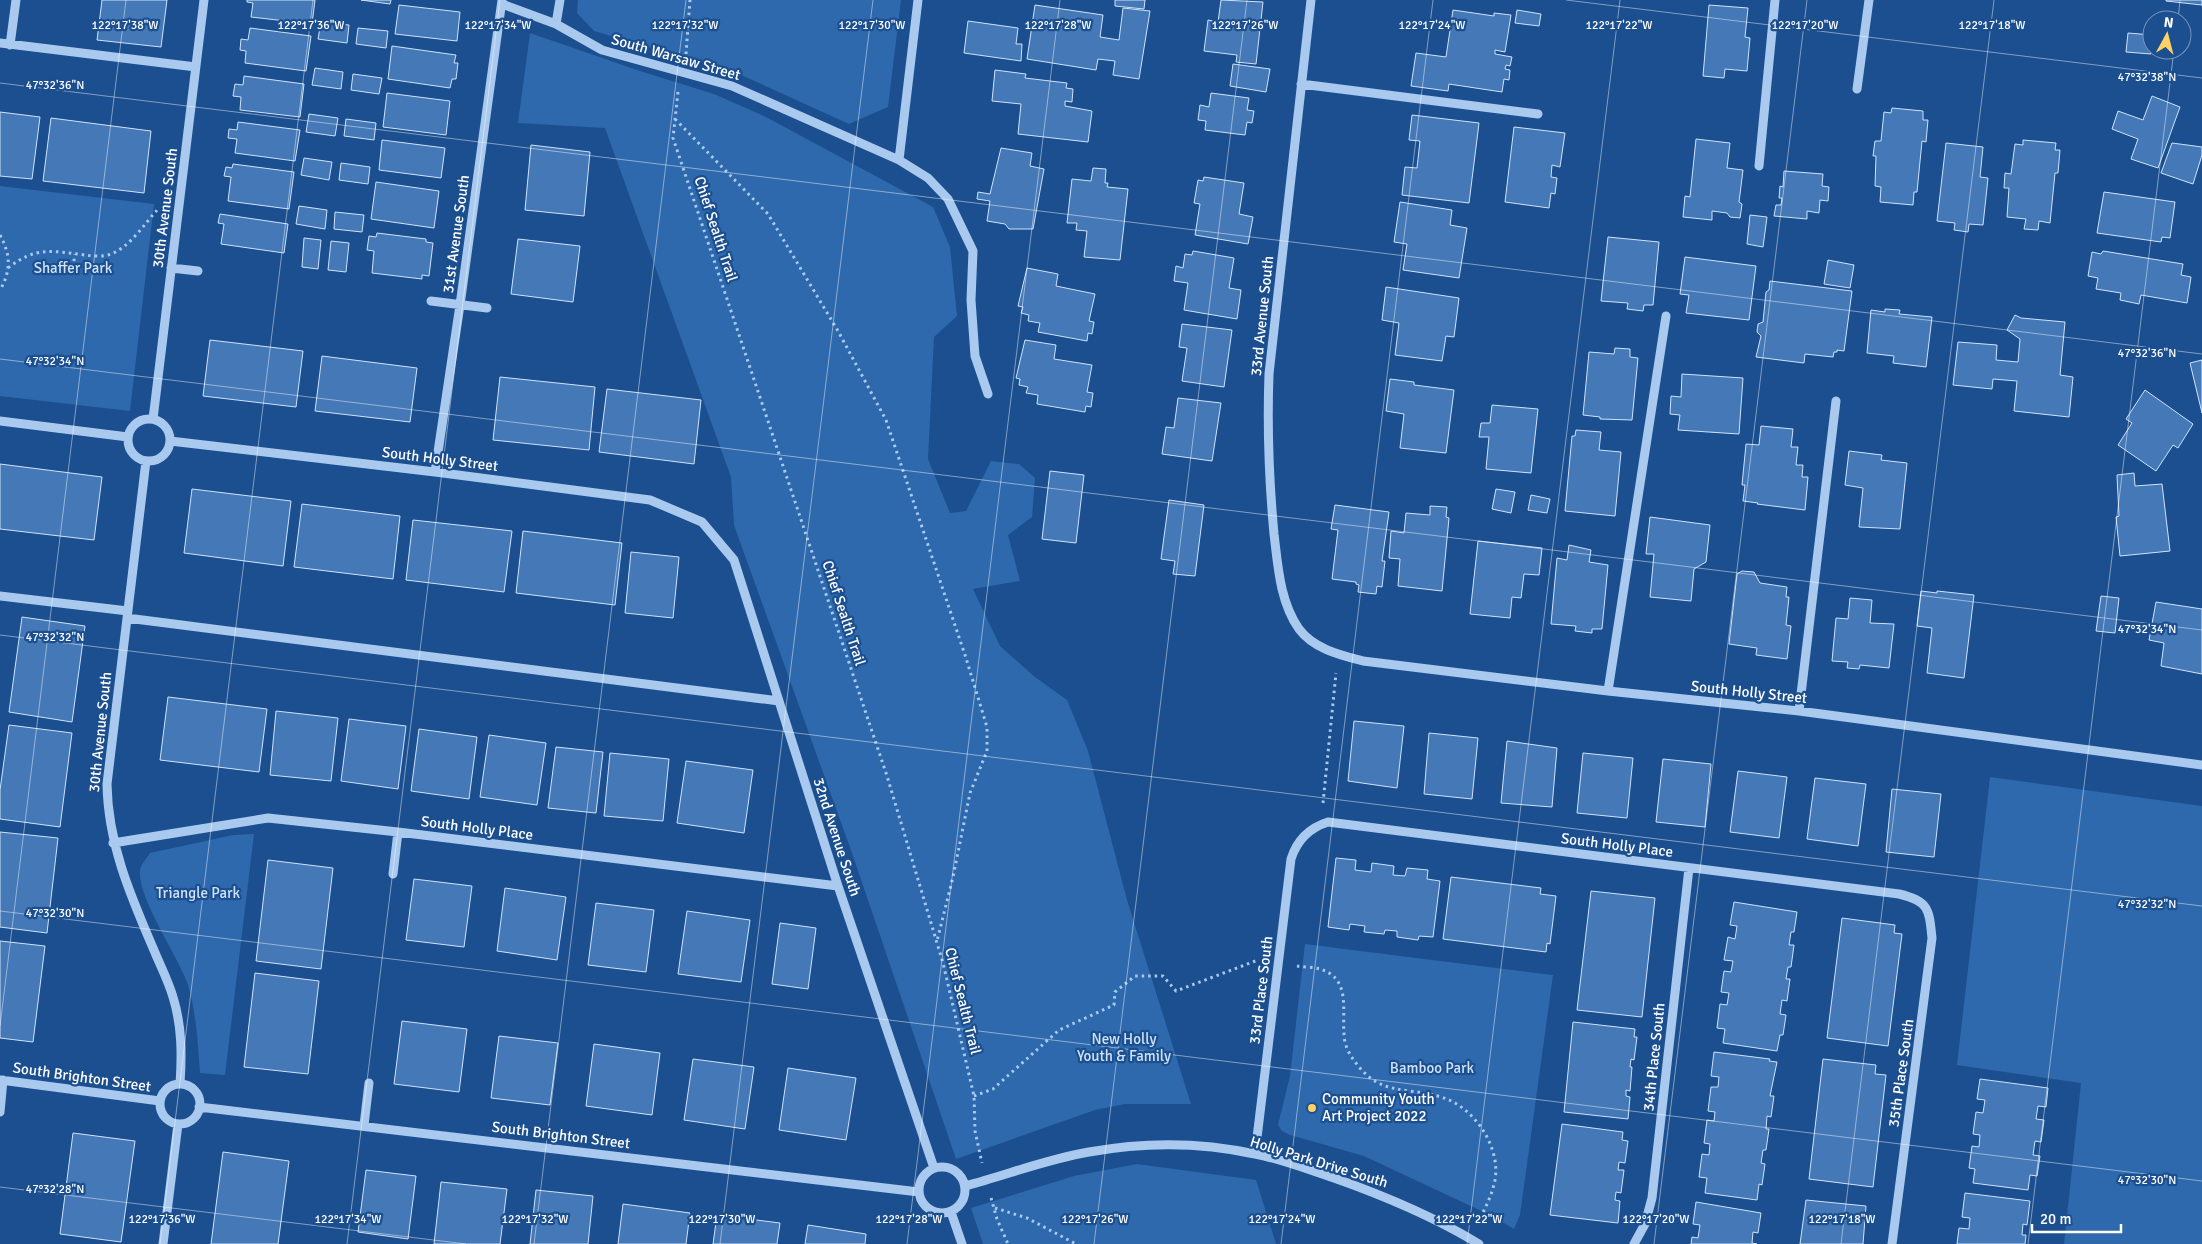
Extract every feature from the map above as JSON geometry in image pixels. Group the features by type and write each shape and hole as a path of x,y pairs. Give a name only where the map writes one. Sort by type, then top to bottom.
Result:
{"street":[{"path":"10,45 16,0"},
{"name":"30th Avenue South","path":"153,419 204,0"},
{"path":"556,24 560,0"},
{"path":"918,0 899,160 928,178 948,198 973,251 971,300 976,356 988,394"},
{"name":"33rd Avenue South","path":"1300,630 1288,610 1279,578 1269,483 1267,434 1269,374 1311,0"},
{"path":"1759,166 1775,0"},
{"path":"1857,89 1869,0"},
{"name":"South Warsaw Street","path":"502,2 556,24 602,50 732,86 899,160"},
{"name":"31st Avenue South","path":"435,472 502,2"},
{"path":"0,43 196,67"},
{"path":"1301,84 1538,114"},
{"path":"171,268 198,271"},
{"path":"431,301 487,308"},
{"path":"1608,691 1666,316"},
{"path":"1799,711 1836,401"},
{"path":"153,419 163,424 168,430 170,441 167,451 162,456 146,461 132,452 128,436 132,427 137,422 153,419"},
{"path":"0,421 128,436"},
{"name":"South Holly Street","path":"170,441 435,472 650,500 702,522"},
{"name":"30th Avenue South","path":"146,461 107,784 107,808 113,843 123,876 173,997 182,1047 180,1084"},
{"name":"32nd Avenue South","path":"702,522 734,560 838,886 934,1168"},
{"path":"0,596 128,615 779,701"},
{"name":"South Holly Street","path":"1300,630 1315,643 1338,654 1363,661 1608,691 1799,711 2202,765"},
{"name":"South Holly Place","path":"113,843 268,818 838,886"},
{"name":"South Holly Place","path":"1321,824 1328,822 1899,894 1918,898 1925,906"},
{"name":"33rd Place South","path":"1255,1154 1291,859 1295,847 1305,834 1321,824"},
{"path":"393,874 398,832"},
{"name":"34th Place South","path":"1634,1244 1646,1224 1652,1198 1689,868"},
{"name":"35th Place South","path":"1892,1244 1932,938 1930,918 1925,906"},
{"path":"0,1112 2,1080"},
{"name":"South Brighton Street","path":"2,1080 160,1101"},
{"path":"364,1125 369,1083"},
{"path":"180,1084 192,1089 197,1094 199,1107 193,1119 178,1124 164,1117 160,1101 168,1088 180,1084"},
{"name":"South Brighton Street","path":"199,1107 919,1192"},
{"path":"163,1244 178,1124"},
{"name":"Holly Park Drive South","path":"965,1186 1041,1162 1088,1152 1160,1144 1202,1146 1255,1154 1378,1193 1450,1226 1479,1244"},
{"path":"934,1168 950,1168 962,1179 965,1186 962,1202 958,1208 944,1214 924,1206 919,1192 923,1178 934,1168"},
{"path":"951,1212 962,1244"}],"path":[{"path":"685,60 690,0"},
{"name":"Chief Sealth Trail","path":"678,89 674,138 887,776 936,942 974,1096 975,1131 981,1159"},
{"path":"675,119 768,214 838,331 886,420 966,658 987,727 987,752 970,793 953,877 936,942"},
{"path":"8,268 22,257 44,251 96,257 110,255 122,248 182,183"},
{"path":"0,235 7,248 8,268 7,277 0,290"},
{"path":"72,274 75,254"},
{"path":"1321,824 1338,654"},
{"path":"974,1096 993,1089 1059,1030 1114,1005 1115,992 1135,976 1163,976 1176,991 1260,960 1319,969 1329,973 1338,981 1342,990 1346,1045 1352,1058 1364,1073 1385,1087 1434,1095 1455,1102 1466,1110 1479,1125 1491,1149 1495,1178 1489,1198 1470,1239"},
{"path":"991,1198 1008,1244"},
{"path":"994,1208 1027,1218 1076,1244"}],"green space":[{"path":"578,0 901,0 888,107 849,124 739,74 594,31 577,13"},
{"name":"New Holly Youth & Family","path":"530,33 714,94 766,117 933,207 950,247 957,316 934,337 928,459 950,513 966,511 991,461 1019,464 1035,478 1032,517 1008,535 1020,581 973,589 1000,646 1035,677 1067,700 1088,751 1127,900 1191,1104 1125,1104 1095,1110 956,1159 852,853 734,525 731,477 605,128 518,123"},
{"name":"Shaffer Park","path":"0,186 154,204 130,411 0,396"},
{"path":"1990,777 2202,806 2202,1244 2064,1244 2081,1083 1957,1065"},
{"name":"Triangle Park","path":"254,834 225,1075 200,1073 196,1027 190,992 182,971 151,910 141,881 140,870 150,853 233,835"},
{"name":"Bamboo Park","path":"1305,944 1553,975 1520,1215 1514,1229 1492,1216 1364,1156 1282,1131 1278,1125 1290,1076"},
{"path":"1137,1164 1256,1180 1276,1244 983,1244 971,1208 1074,1176"}],"building":[{"path":"102,0 167,0 161,47 97,40"},
{"path":"247,0 315,0 312,24 251,17 253,3 247,2"},
{"path":"361,0 391,0 390,4"},
{"path":"1115,0 1145,0 1144,9 1115,6"},
{"path":"1221,0 1263,2 1256,64 1236,62 1237,55 1204,51 1208,20 1218,22"},
{"path":"2166,0 2202,0 2202,5 2166,1"},
{"path":"399,5 460,12 457,41 395,34"},
{"path":"1035,5 1103,15 1100,37 1119,40 1123,8 1150,11 1139,79 1113,75 1115,61 1098,59 1096,70 1027,59"},
{"path":"1709,5 1748,8 1745,37 1750,38 1747,71 1725,69 1724,78 1703,76"},
{"path":"1453,10 1494,16 1494,13 1511,15 1505,52 1495,50 1495,54 1512,57 1510,66 1506,65 1505,69 1510,70 1509,80 1504,79 1502,92 1449,84 1448,91 1411,86 1416,53 1446,57"},
{"path":"1517,10 1541,14 1539,26 1515,23"},
{"path":"968,21 1018,28 1016,44 1022,44 1021,61 964,53"},
{"path":"321,22 349,25 347,43 318,39"},
{"path":"250,28 311,36 306,71 245,63 246,51 240,50 241,39 248,40"},
{"path":"358,28 388,31 386,48 356,44"},
{"path":"2128,33 2142,34 2142,53 2126,52"},
{"path":"392,46 456,55 454,63 458,63 456,79 452,79 450,88 388,79"},
{"path":"1233,64 1270,69 1266,92 1230,86"},
{"path":"315,68 343,72 341,89 312,85"},
{"path":"995,70 1026,74 1025,78 1067,83 1066,88 1073,89 1072,102 1065,101 1065,106 1092,111 1088,142 1018,134 1021,104 992,101"},
{"path":"353,74 382,78 379,94 351,90"},
{"path":"244,76 304,84 300,117 240,110 241,97 233,96 235,84 243,85"},
{"path":"387,93 450,101 446,135 383,127"},
{"path":"1211,93 1249,98 1247,110 1254,111 1252,123 1247,122 1245,135 1205,130 1206,121 1198,120 1200,105 1209,107"},
{"path":"2152,96 2180,107 2158,168 2131,159 2138,139 2112,129 2118,111 2143,120"},
{"path":"1892,108 1923,111 1923,120 1928,120 1926,142 1922,141 1917,192 1914,192 1913,205 1880,202 1881,187 1875,186 1876,156 1873,156 1875,141 1881,141 1884,112 1891,113"},
{"path":"0,112 40,117 32,179 0,176"},
{"path":"309,114 338,118 335,136 306,132"},
{"path":"1412,115 1479,123 1469,203 1402,195 1405,167 1417,168 1420,141 1409,140"},
{"path":"51,118 151,131 144,193 43,181"},
{"path":"346,119 376,123 374,140 344,136"},
{"path":"238,122 300,130 295,161 235,153 237,139 228,138 229,129 237,130"},
{"path":"1514,127 1565,133 1560,167 1552,165 1551,177 1557,178 1555,194 1551,193 1549,208 1505,202"},
{"path":"1696,139 1730,143 1727,168 1743,170 1739,202 1742,204 1740,218 1730,217 1727,213 1712,211 1712,220 1683,217 1685,196 1690,197"},
{"path":"382,140 445,148 441,178 379,170"},
{"path":"2023,140 2056,143 2055,150 2060,150 2058,173 2055,173 2050,223 2039,221 2038,230 2024,229 2026,219 2007,217 2009,188 2004,188 2005,173 2011,174 2015,144 2023,145"},
{"path":"1946,143 1983,147 1980,177 1988,178 1983,225 1969,224 1968,232 1954,230 1955,223 1937,221"},
{"path":"2172,143 2202,147 2202,155 2193,184 2161,173"},
{"path":"531,145 590,152 584,216 525,210"},
{"path":"1001,148 1032,153 1030,166 1044,169 1033,229 1009,229 1005,224 987,221 990,201 977,199 978,192 990,194"},
{"path":"304,158 332,162 329,180 301,175"},
{"path":"341,163 370,167 368,184 339,180"},
{"path":"233,164 294,172 289,209 228,201 231,177 224,176 226,167 232,168"},
{"path":"1093,168 1106,169 1105,183 1108,183 1107,187 1128,189 1120,260 1084,257 1087,231 1076,230 1077,223 1067,223 1072,179 1091,181"},
{"path":"1784,171 1823,174 1822,186 1829,187 1828,201 1820,200 1819,213 1807,211 1807,219 1774,216 1776,205 1781,205 1782,198 1779,198 1780,186 1783,187"},
{"path":"1204,177 1244,183 1239,214 1253,217 1248,244 1195,235 1200,204 1194,203 1198,180 1203,181"},
{"path":"376,182 439,191 434,228 371,219"},
{"path":"2104,192 2175,202 2170,238 2162,237 2161,242 2097,233"},
{"path":"1400,202 1452,210 1450,225 1467,228 1459,278 1403,270 1407,244 1394,242"},
{"path":"299,206 327,210 325,229 296,224"},
{"path":"335,212 364,215 362,232 334,229"},
{"path":"220,214 288,224 284,253 221,244 224,224 218,223"},
{"path":"1750,215 1767,217 1763,247 1747,244"},
{"path":"377,233 426,239 426,242 433,243 429,276 422,275 422,279 372,273 374,251 367,250 369,236 376,237"},
{"path":"1608,237 1659,242 1653,305 1644,305 1643,311 1627,309 1628,303 1601,301"},
{"path":"304,238 321,240 318,269 302,267"},
{"path":"518,239 580,246 573,302 511,294"},
{"path":"331,241 349,243 346,272 328,270"},
{"path":"1193,251 1234,258 1229,288 1241,290 1237,319 1184,310 1188,283 1174,281 1176,266 1183,268 1185,254 1192,255"},
{"path":"2103,251 2183,264 2181,275 2191,277 2187,303 2141,295 2139,304 2120,300 2121,293 2096,289 2098,278 2088,276 2092,252 2101,254"},
{"path":"1685,257 1756,266 1749,320 1686,313 1689,295 1680,294"},
{"path":"1828,260 1854,265 1850,288 1824,284"},
{"path":"1027,268 1058,274 1056,286 1095,294 1089,321 1094,322 1092,334 1088,333 1087,341 1038,332 1040,323 1028,321 1029,315 1021,313 1023,307 1018,306"},
{"path":"1770,281 1852,291 1844,351 1837,350 1837,352 1834,352 1833,357 1805,354 1804,363 1756,357 1761,336 1757,332 1758,324 1763,322 1766,292 1769,290"},
{"path":"1386,287 1459,298 1454,337 1446,336 1442,361 1395,355 1399,323 1382,320"},
{"path":"1885,309 1900,310 1899,314 1932,317 1926,367 1893,363 1894,356 1867,353 1871,310 1885,312"},
{"path":"2015,315 2021,318 2065,322 2060,375 2073,377 2069,417 2014,411 2017,381 1993,379 1992,389 1953,385 1958,342 1997,345 1996,360 2018,362 2020,339 2007,330"},
{"path":"1182,324 1232,330 1224,387 1182,381 1187,348 1179,347"},
{"path":"210,340 303,351 296,407 203,396"},
{"path":"1025,340 1056,345 1054,359 1092,365 1087,392 1093,393 1091,407 1086,406 1085,412 1037,404 1038,395 1026,393 1028,387 1019,385 1020,379 1016,378"},
{"path":"1615,348 1630,349 1630,357 1638,358 1632,420 1600,419 1600,417 1583,415 1589,352 1614,354"},
{"path":"322,356 417,368 410,422 315,411"},
{"path":"2202,360 2202,413 2190,363"},
{"path":"1682,374 1743,378 1739,434 1678,430 1680,415 1670,414 1671,396 1681,397"},
{"path":"500,377 595,387 589,450 493,440"},
{"path":"1390,379 1414,382 1414,385 1454,390 1446,453 1400,448 1404,414 1386,411"},
{"path":"607,389 701,400 694,464 599,452"},
{"path":"2145,390 2193,424 2178,448 2173,445 2156,471 2118,445 2132,423 2126,419"},
{"path":"1178,398 1221,403 1212,461 1162,454 1166,427 1174,428"},
{"path":"1492,405 1538,409 1531,473 1486,469 1489,437 1479,437 1481,423 1490,423"},
{"path":"1761,426 1793,429 1791,447 1798,447 1796,465 1803,465 1802,477 1808,477 1805,510 1743,501 1745,485 1742,485 1746,444 1759,445"},
{"path":"1576,430 1601,432 1599,450 1621,452 1615,516 1565,511 1572,436 1575,436"},
{"path":"1849,451 1882,455 1881,460 1907,463 1900,529 1859,527 1863,488 1845,485"},
{"path":"0,464 102,477 94,540 0,529"},
{"path":"1050,471 1084,475 1076,543 1042,539"},
{"path":"2134,473 2135,486 2162,484 2170,551 2120,556 2116,517 2119,516 2117,475"},
{"path":"192,489 291,501 283,566 184,553"},
{"path":"1496,489 1515,492 1511,513 1492,509"},
{"path":"1531,495 1550,499 1547,513 1528,510"},
{"path":"1169,500 1204,505 1195,576 1173,574 1175,561 1161,559"},
{"path":"302,504 400,516 393,579 294,567"},
{"path":"1335,505 1389,512 1382,561 1385,561 1382,587 1377,586 1376,594 1358,592 1359,585 1356,582 1332,579 1338,530 1331,529"},
{"path":"1430,506 1447,507 1446,517 1449,518 1442,591 1398,586 1400,559 1389,558 1391,531 1404,533 1406,513 1430,515"},
{"path":"1650,517 1710,525 1706,562 1694,569 1691,601 1650,597 1654,554 1646,554"},
{"path":"413,520 512,531 504,592 406,580"},
{"path":"523,531 622,543 615,605 516,593"},
{"path":"1478,541 1542,548 1539,575 1524,574 1521,598 1512,597 1510,618 1470,614"},
{"path":"1569,545 1591,550 1589,562 1608,565 1602,629 1592,629 1592,633 1575,631 1576,626 1551,624 1557,558 1567,560"},
{"path":"631,552 679,557 673,618 625,613"},
{"path":"1742,571 1754,572 1760,583 1787,587 1786,597 1789,597 1786,625 1791,626 1787,659 1756,655 1757,648 1729,644 1737,574"},
{"path":"1921,591 1974,595 1964,678 1927,673 1932,628 1917,626"},
{"path":"2101,596 2119,598 2115,633 2096,631"},
{"path":"1850,598 1872,600 1870,623 1894,624 1889,668 1860,665 1859,669 1847,668 1848,662 1832,661 1836,618 1848,619"},
{"path":"2156,602 2202,609 2202,674 2161,666 2164,643 2149,640"},
{"path":"22,617 85,626 72,722 9,712"},
{"path":"168,697 267,709 259,772 160,760"},
{"path":"276,711 338,718 331,781 270,775"},
{"path":"349,719 406,726 398,789 341,781"},
{"path":"1354,721 1404,726 1397,788 1348,781"},
{"path":"9,725 72,733 60,827 0,819 0,790"},
{"path":"419,729 477,737 469,799 411,791"},
{"path":"1429,733 1478,738 1472,799 1424,794"},
{"path":"489,735 546,743 537,805 480,797"},
{"path":"1507,741 1557,748 1552,807 1501,803"},
{"path":"556,747 603,752 596,813 548,808"},
{"path":"610,753 669,759 663,821 604,816"},
{"path":"1583,753 1633,758 1627,818 1577,813"},
{"path":"1663,759 1711,764 1705,827 1656,822"},
{"path":"686,761 753,770 744,833 677,823"},
{"path":"1738,771 1787,777 1779,838 1730,832"},
{"path":"1815,778 1866,784 1858,846 1807,839"},
{"path":"1892,789 1941,794 1934,857 1886,852"},
{"path":"0,832 58,838 47,933 0,927"},
{"path":"1336,858 1356,860 1355,870 1371,872 1372,863 1394,866 1393,875 1405,876 1407,868 1428,870 1427,879 1440,881 1433,937 1419,936 1418,940 1397,937 1397,931 1385,930 1384,934 1364,932 1365,926 1350,924 1349,930 1328,927"},
{"path":"268,860 333,868 321,969 256,961"},
{"path":"1451,877 1541,888 1540,894 1556,896 1550,944 1547,943 1546,952 1443,939"},
{"path":"414,879 472,886 464,947 406,940"},
{"path":"505,888 566,897 557,960 497,951"},
{"path":"1591,891 1655,898 1642,1017 1577,1010"},
{"path":"1734,902 1797,912 1794,932 1791,932 1789,945 1794,945 1791,967 1788,967 1786,979 1790,979 1787,1001 1782,1000 1780,1014 1786,1015 1783,1035 1780,1035 1777,1051 1723,1043 1725,1029 1717,1028 1720,1004 1727,1005 1729,993 1721,992 1724,971 1731,972 1733,961 1724,960 1728,937 1735,939 1737,926 1730,925"},
{"path":"596,903 654,910 646,972 588,965"},
{"path":"687,911 750,920 741,982 678,974"},
{"path":"1842,918 1895,925 1894,933 1902,934 1888,1046 1827,1038"},
{"path":"780,923 816,928 808,989 772,984"},
{"path":"0,941 45,946 33,1042 0,1038"},
{"path":"255,973 319,981 308,1074 244,1067"},
{"path":"402,1021 467,1029 459,1092 394,1084"},
{"path":"1573,1022 1635,1029 1634,1037 1637,1037 1634,1060 1631,1059 1630,1091 1626,1090 1626,1096 1630,1097 1628,1119 1564,1112"},
{"path":"499,1036 558,1043 550,1105 491,1098"},
{"path":"594,1044 660,1053 652,1115 586,1106"},
{"path":"1714,1052 1770,1059 1769,1061 1777,1062 1770,1096 1774,1096 1771,1117 1767,1116 1766,1129 1769,1129 1766,1150 1763,1150 1761,1163 1765,1164 1762,1185 1759,1184 1757,1200 1705,1193 1707,1178 1699,1177 1702,1154 1709,1155 1710,1144 1704,1143 1707,1120 1714,1121 1715,1112 1708,1111 1711,1087 1718,1087 1719,1077 1711,1076"},
{"path":"693,1059 754,1067 745,1129 684,1120"},
{"path":"1823,1059 1876,1065 1875,1074 1886,1075 1873,1187 1809,1179"},
{"path":"788,1068 856,1078 846,1140 779,1130"},
{"path":"1980,1079 2048,1088 2046,1107 2038,1106 2036,1119 2044,1120 2041,1142 2035,1141 2033,1155 2040,1156 2037,1176 2030,1175 2028,1190 1973,1183 1975,1169 1969,1168 1972,1146 1979,1147 1980,1135 1973,1134 1976,1112 1983,1113 1985,1100 1977,1099"},
{"path":"1562,1124 1623,1132 1622,1140 1628,1141 1625,1163 1619,1162 1618,1170 1624,1170 1621,1193 1616,1192 1615,1200 1620,1201 1618,1223 1550,1215"},
{"path":"73,1133 135,1141 121,1242 60,1234"},
{"path":"223,1152 289,1161 278,1244 211,1244"},
{"path":"366,1170 416,1176 408,1239 358,1232"},
{"path":"441,1182 507,1189 500,1244 434,1244"},
{"path":"536,1190 593,1196 588,1244 530,1244"},
{"path":"1965,1193 2030,1201 2027,1225 2023,1224 2022,1235 2026,1235 2025,1244 1957,1244 1959,1228 1969,1229 1970,1218 1962,1217"},
{"path":"1806,1200 1866,1206 1863,1244 1800,1244"},
{"path":"1696,1202 1761,1213 1758,1233 1753,1232 1752,1243 1757,1244 1691,1244 1692,1237 1698,1238 1700,1225 1693,1224"},
{"path":"623,1204 690,1213 686,1244 618,1244"},
{"path":"717,1215 780,1223 777,1244 713,1244"},
{"path":"808,1225 866,1234 865,1244 805,1244"}],"place":[{"name":"Community Youth Art Project 2022","path":"1312,1108"}]}
